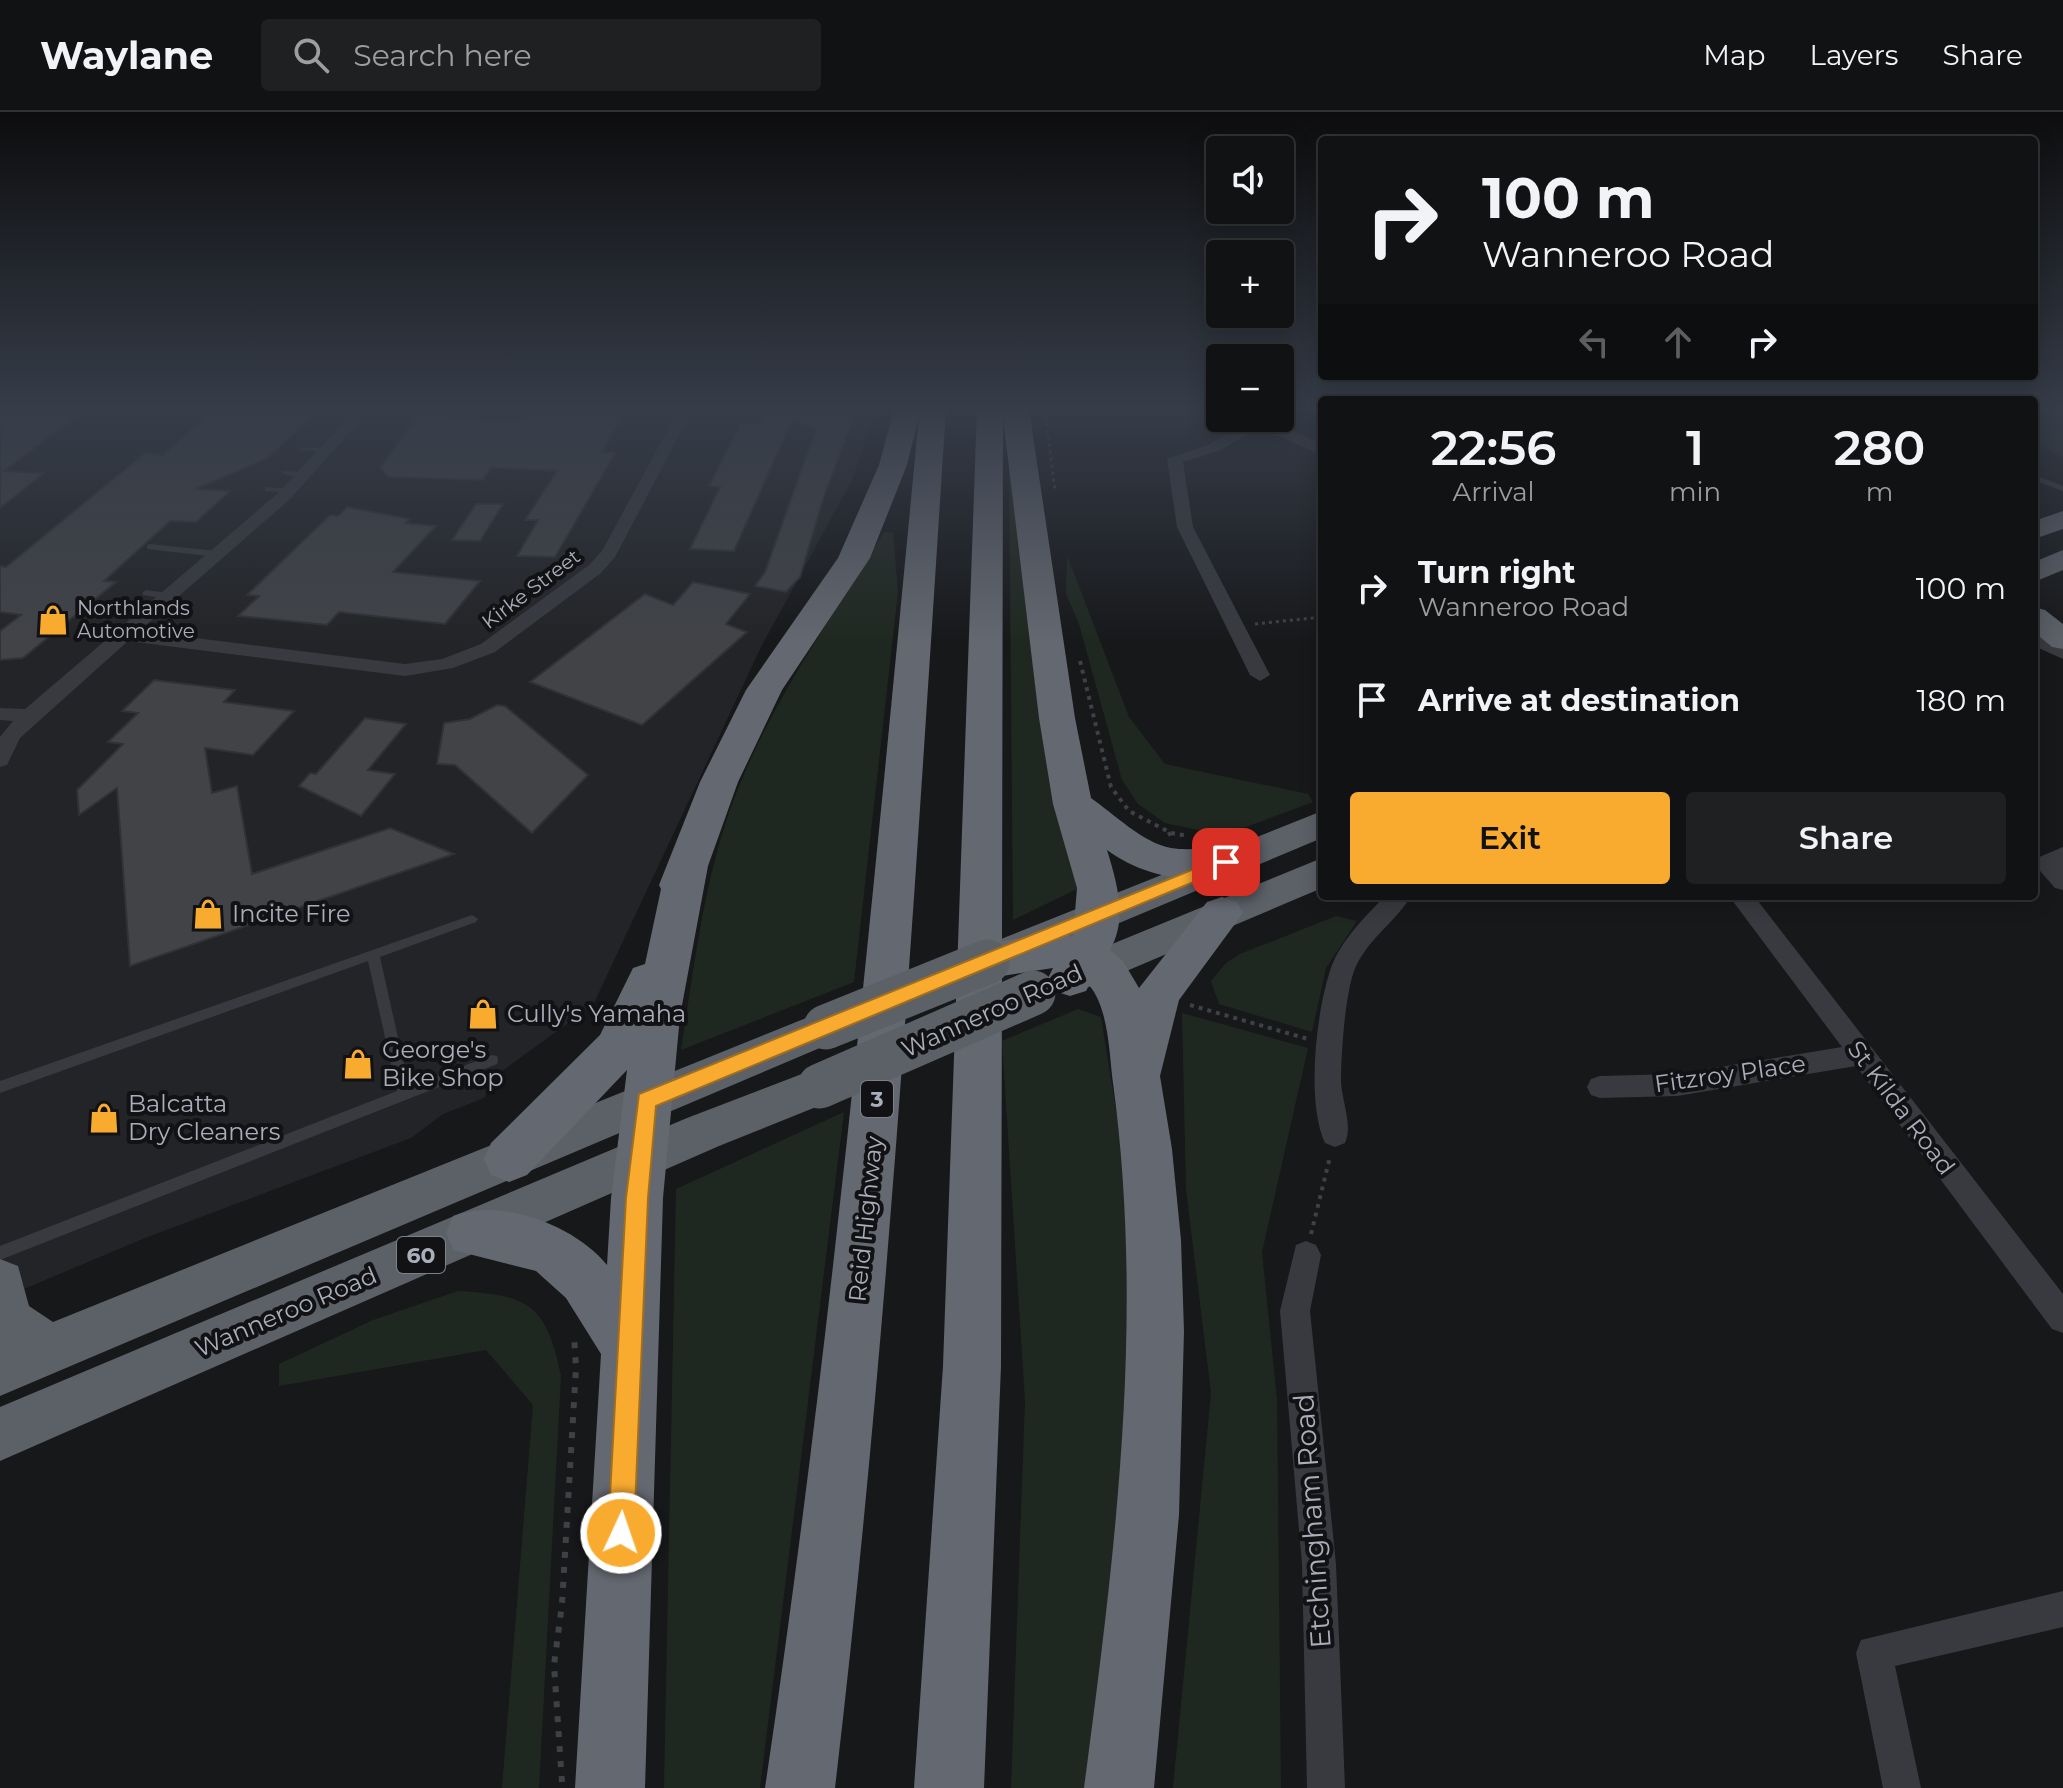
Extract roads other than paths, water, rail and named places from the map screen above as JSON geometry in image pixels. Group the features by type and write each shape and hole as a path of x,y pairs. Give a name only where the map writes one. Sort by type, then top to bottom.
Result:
{"highway":[{"path":"509,1159 617,1049 643,999 689,857 719,782 764,690 854,558 884,487"},
{"name":"Reid Highway","path":"800,1788 836,1517 874,1138 927,487"},
{"path":"949,1788 972,1366 989,487"},
{"path":"1026,487 1050,672 1073,804 1098,888 1097,934 1047,965"},
{"path":"2038,529 2063,519"},
{"path":"2038,571 2063,559"},
{"path":"2038,622 2052,643"},
{"path":"1073,804 1144,853 1167,863 1226,862"},
{"name":"Wanneroo Road","path":"0,1434 820,1086 1047,965 1098,913 1318,826"},
{"path":"610,1788 640,1161 657,1016 689,857"},
{"name":"Wanneroo Road","path":"0,1370 826,1027 1222,913 1318,874"},
{"path":"1138,1087 1158,994 1222,913"},
{"path":"1047,965 1119,989 1138,1087 1152,1214 1157,1336 1141,1595 1119,1788"},
{"path":"472,1233 524,1239 558,1253 584,1276 631,1350"},
{"path":"0,1283 7,1320 49,1350"}],"street":[{"path":"0,760 11,735 30,716 217,554 282,487"},
{"name":"Kirke Street","path":"123,635 405,670 446,664 488,648 595,569 609,553 644,487"},
{"path":"1179,487 1185,527 1260,675"},
{"path":"0,714 30,716"},
{"path":"2063,855 2045,864 2063,882"},
{"path":"1335,1135 1328,1085 1330,1045 1342,970 1363,935 1395,900"},
{"name":"St Kilda Road","path":"1744,900 1860,1055 2057,1302"},
{"name":"Fitzroy Place","path":"1600,1087 1677,1085 1860,1055"},
{"name":"Etchingham Road","path":"1306,1255 1295,1311 1319,1564 1326,1788"},
{"path":"1902,1788 1874,1653 2063,1609"}],"lane":[{"path":"268,489 273,487"},
{"path":"150,547 217,554"},
{"path":"146,593 168,596"},
{"path":"0,1087 472,919"},
{"path":"373,954 404,1094"},
{"path":"0,1253 492,1060"}],"place":[{"name":"Northlands Automotive","path":"53,620"},
{"name":"Incite Fire","path":"208,914"},
{"name":"Cully's Yamaha","path":"483,1014"},
{"name":"George's Bike Shop","path":"358,1064"},
{"name":"Balcatta Dry Cleaners","path":"104,1118"}]}
